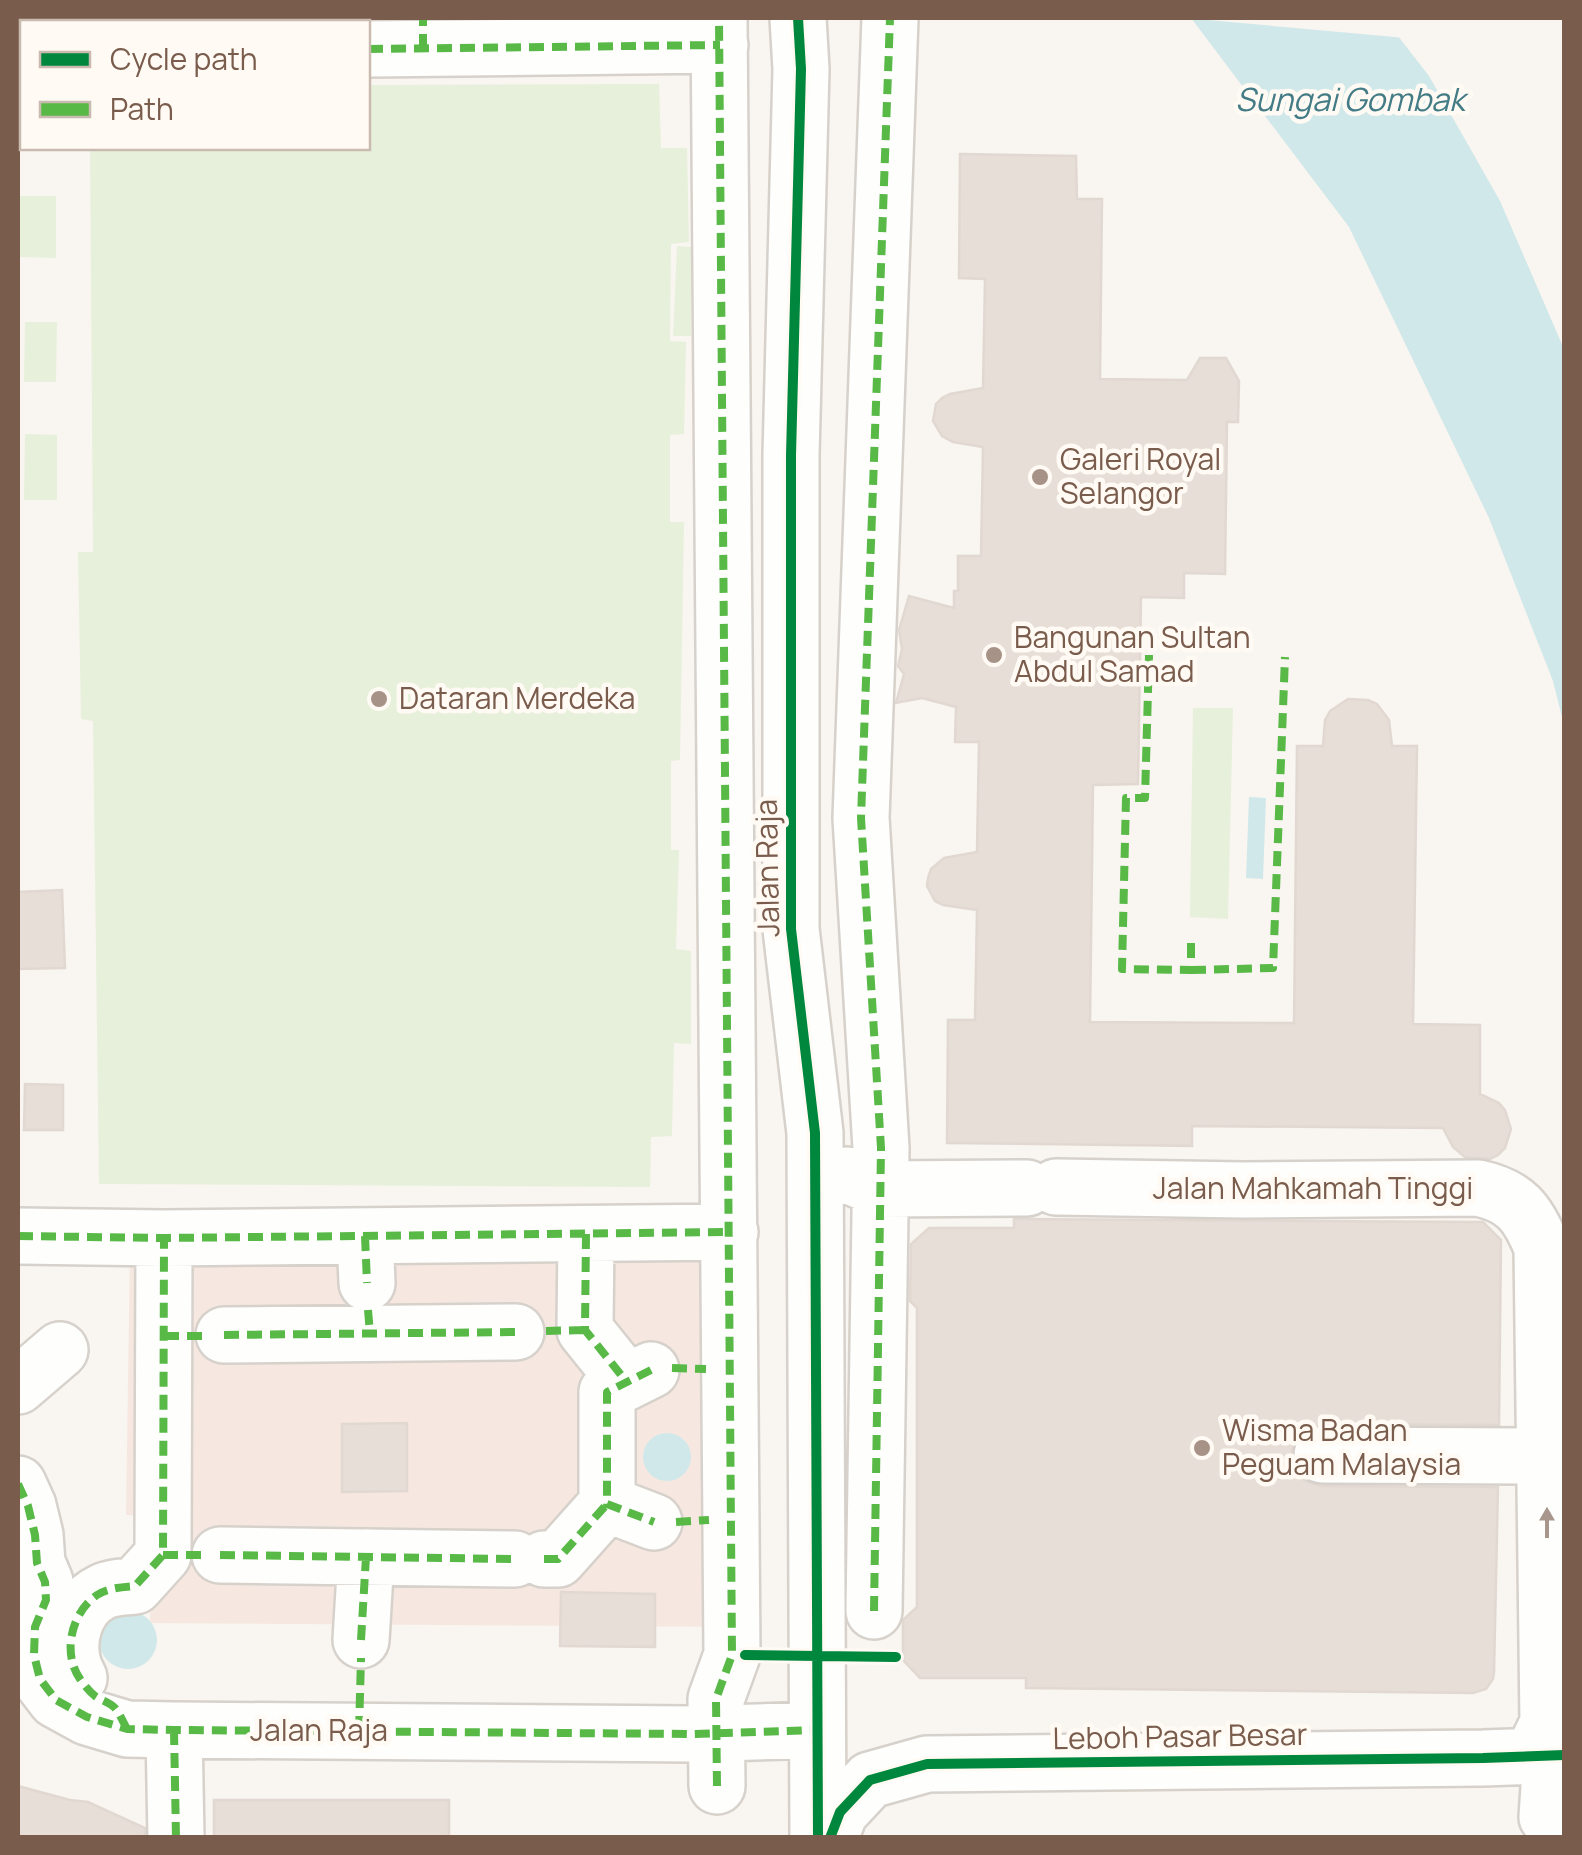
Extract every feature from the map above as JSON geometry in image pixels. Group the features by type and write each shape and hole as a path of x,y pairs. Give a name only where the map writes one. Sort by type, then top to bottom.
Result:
{"street":[{"name":"Jalan Raja","path":"798,18 791,455 791,929 815,1133 818,1838"},
{"path":"874,1611 880,1129 861,818 890,18"},
{"path":"370,49 423,33 719,31 730,1232 684,1371 683,1518"},
{"path":"815,1133 847,1175 880,1189"},
{"name":"Jalan Mahkamah Tinggi","path":"880,1189 1042,1188 1132,1201 1244,1204 1478,1188 1500,1192 1531,1220 1542,1247 1546,1456"},
{"path":"197,1336 586,1234 730,1232"},
{"path":"549,1331 586,1234"},
{"path":"18,1236 164,1238 367,1291 549,1331 684,1371"},
{"path":"164,1238 197,1336 195,1555"},
{"path":"18,1386 60,1350"},
{"path":"684,1371 607,1392 683,1518 732,1655 716,1699 716,1760"},
{"path":"1322,1455 1546,1456 1547,1817 1558,1831 1558,1838"},
{"name":"Jalan Raja","path":"18,1484 28,1506 37,1563 45,1582 46,1600 35,1626 34,1641 40,1679 56,1700 87,1716 150,1729 359,1731 716,1760 817,1730"},
{"path":"176,1838 150,1729 95,1696 82,1682 71,1659 71,1636 78,1617 99,1593 135,1586 195,1555 558,1559 683,1518"},
{"path":"359,1731 366,1557"},
{"name":"Leboh Pasar Besar","path":"830,1838 840,1812 870,1780 927,1764 1549,1756"}],"shaded area":[{"path":"130,1247 726,1251 734,1627 150,1623 152,1516 126,1515"}],"green space":[{"path":"659,84 661,148 687,148 689,242 671,244 670,341 686,342 684,434 670,435 670,522 684,522 680,760 671,761 671,850 679,850 676,949 691,951 691,1044 674,1043 672,1136 651,1137 650,1187 99,1184 93,721 81,719 78,552 93,552 90,150 370,150 370,85"},
{"path":"18,196 56,196 56,258 18,257"},
{"path":"677,246 691,247 691,336 673,336"},
{"path":"25,322 57,322 56,382 24,382"},
{"path":"25,434 57,435 57,500 24,500"},
{"path":"1193,708 1233,708 1228,919 1190,917"}],"water":[{"name":"Sungai Gombak","path":"1191,18 1384,18 1429,76 1500,201 1564,349 1564,725 1553,681 1489,518 1349,227"},
{"path":"1249,797 1266,798 1263,879 1246,878"},
{"path":"667,1433 684,1440 691,1457 684,1474 667,1481 650,1474 643,1457 650,1440"},
{"path":"128,1611 148,1620 157,1640 148,1660 128,1669 108,1660 99,1640 108,1620"}],"pier":[{"path":"1186,18 1390,18 1406,38"}],"building":[{"name":"Bangunan Sultan Abdul Samad","path":"960,154 1076,156 1077,199 1102,199 1100,379 1187,380 1200,358 1226,358 1239,381 1238,422 1227,422 1225,574 1184,573 1184,598 1141,597 1138,784 1093,785 1090,1022 1294,1023 1297,746 1323,746 1325,720 1330,711 1348,699 1368,700 1377,704 1389,720 1392,746 1417,746 1413,1024 1480,1025 1480,1094 1499,1103 1511,1129 1505,1148 1498,1155 1490,1159 1465,1157 1453,1147 1443,1128 1192,1126 1192,1146 947,1143 948,1020 975,1020 977,910 943,905 935,901 927,886 931,869 944,858 977,852 979,742 955,742 956,707 922,698 896,703 904,674 898,666 902,649 899,630 909,596 954,608 958,556 981,556 983,447 953,442 942,436 933,421 936,404 942,398 983,388 985,279 959,278"},
{"path":"62,890 65,968 18,969 18,892"},
{"path":"25,1084 63,1085 63,1130 24,1130"},
{"path":"1014,1219 1483,1222 1501,1240 1499,1425 1321,1424 1306,1428 1296,1438 1291,1456 1295,1471 1305,1481 1321,1486 1498,1487 1494,1672 1486,1689 1473,1693 1026,1688 1026,1678 920,1678 903,1660 903,1620 917,1607 917,1308 910,1301 911,1244 929,1228 1014,1228"},
{"path":"407,1423 407,1491 342,1492 342,1424"},
{"path":"561,1592 655,1594 655,1647 560,1646"},
{"path":"18,1786 88,1802 145,1828 145,1838 18,1838"},
{"path":"214,1800 449,1800 449,1838 214,1838"}],"marked path":[{"path":"423,18 423,49"},
{"path":"717,1786 716,1699 732,1655 719,18"},
{"path":"874,1611 881,1148 861,818 890,18"},
{"path":"370,49 720,45"},
{"path":"1149,655 1145,798 1126,798 1122,969 1191,970 1191,943"},
{"path":"1191,970 1273,968 1285,657"},
{"path":"18,1236 730,1232"},
{"path":"586,1234 585,1330 626,1381"},
{"path":"365,1236 367,1283"},
{"path":"127,1729 115,1708 95,1696 80,1679 74,1669 71,1646 75,1623 88,1603 106,1591 135,1586 163,1555 164,1238"},
{"path":"368,1310 370,1333"},
{"path":"546,1331 585,1330"},
{"path":"224,1335 516,1332"},
{"path":"164,1336 205,1336"},
{"path":"672,1368 706,1369"},
{"path":"651,1370 607,1392 607,1504 654,1522"},
{"path":"18,1484 28,1506 37,1563 45,1582 46,1600 35,1627 34,1655 40,1679 56,1700 87,1717 127,1729 174,1730 692,1734 817,1730"},
{"path":"544,1559 558,1559 607,1504"},
{"path":"676,1522 709,1520"},
{"path":"163,1555 201,1555"},
{"path":"220,1555 515,1559"},
{"path":"361,1640 366,1557"},
{"path":"359,1731 361,1658"},
{"path":"174,1730 176,1838"}],"cycle path":[{"path":"798,18 801,69 791,455 791,929 815,1133 818,1838"},
{"path":"745,1655 896,1657"},
{"path":"830,1838 840,1812 870,1780 927,1764 1564,1755"}],"place":[{"name":"Galeri Royal Selangor","path":"1040,477"},
{"name":"Bangunan Sultan Abdul Samad","path":"994,655"},
{"name":"Dataran Merdeka","path":"379,699"},
{"name":"Wisma Badan Peguam Malaysia","path":"1202,1448"}]}
